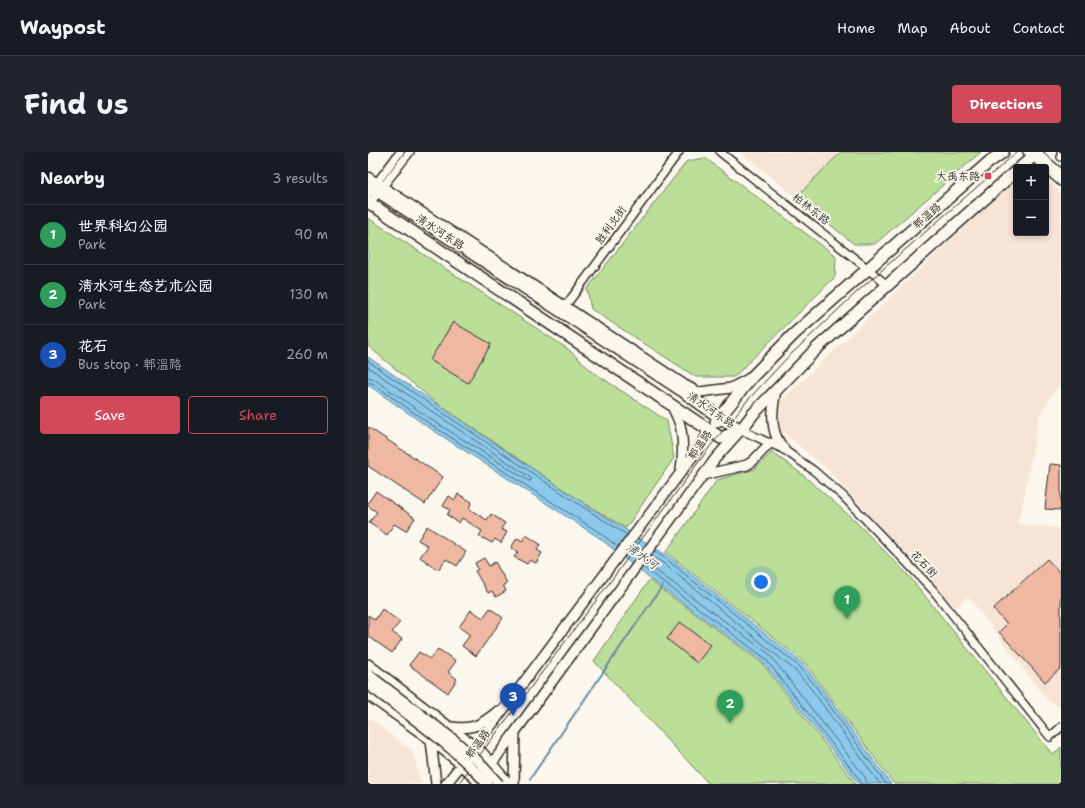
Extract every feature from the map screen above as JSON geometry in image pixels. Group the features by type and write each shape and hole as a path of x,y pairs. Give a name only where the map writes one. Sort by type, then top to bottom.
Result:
{"highway":[{"name":"郫温路","path":"710,430 752,378 793,335 990,157 1003,152"},
{"path":"1024,164 1034,153"},
{"name":"郫温路","path":"741,430 753,414 817,348 1013,174"},
{"name":"清水河东路","path":"373,192 563,308 719,417 741,430"},
{"name":"清水河东路","path":"373,192 670,404 721,438 741,430"}],"main road":[{"path":"684,392 700,392 731,388 752,378"},
{"path":"776,390 773,410 774,428 777,438 784,449"},
{"path":"670,404 680,424 683,441 680,472"},
{"name":"郫温路","path":"446,784 462,765 604,575 710,430"},
{"name":"郫温路","path":"481,783 492,763 703,475 741,430"},
{"path":"703,475 746,465 754,461 770,443"},
{"path":"368,664 476,746 509,784"},
{"path":"368,674 453,738 478,761 499,784"},
{"path":"368,685 439,738 459,755 481,783"},
{"path":"368,695 431,740 462,765 481,783"},
{"path":"451,727 461,728 474,726 484,722 510,701"},
{"path":"514,784 515,732"},
{"path":"431,740 436,784"}],"street":[{"path":"373,192 400,152"},
{"path":"373,192 410,152"},
{"name":"胜利北街","path":"563,308 679,152"},
{"name":"柏林东路","path":"720,152 868,268 887,285"},
{"path":"1061,152 1061,157"},
{"path":"1034,153 1042,164"},
{"path":"1034,153 1059,177"},
{"path":"1049,171 1059,177"},
{"path":"1049,175 1059,177"},
{"path":"368,176 373,192"},
{"path":"563,308 700,392"},
{"name":"花石街","path":"741,430 784,449 813,470 843,496 933,590 1050,737 1061,727"}],"shaded area":[{"path":"740,152 841,152 796,197"},
{"path":"1013,181 1013,236 1049,236 1049,184 1061,192 1061,385 1057,387 1039,416 1022,508 1017,524 1061,528 1061,707 1048,701 968,596 955,608 826,468 781,431 778,404"},
{"path":"368,717 412,751 422,784 368,784"}],"green space":[{"path":"841,152 981,152 875,244 854,244 796,197"},
{"path":"705,158 836,256 835,277 734,377 696,377 591,309 587,289 687,161"},
{"path":"368,218 568,349 593,372 667,421 674,458 626,528 579,500 434,401 368,346"},
{"path":"772,452 803,475 853,519 908,575 1053,755 1061,747 1061,784 894,784 805,663 666,552 717,480 755,469"},
{"path":"649,580 761,662 856,784 709,784 594,661"}],"water":[{"name":"清水河","path":"368,357 588,506 668,556 803,664 891,784 859,784 762,661 650,579 598,537 428,427 368,385"}],"building":[{"path":"453,322 491,344 468,383 430,360"},
{"path":"368,427 443,477 425,504 368,466"},
{"path":"1050,464 1061,465 1061,510 1045,509"},
{"path":"376,491 415,518 406,531 394,524 387,535 369,523 377,512 368,506 368,503"},
{"path":"458,494 472,502 469,508 474,512 487,520 491,514 505,523 501,529 507,532 501,543 495,539 492,543 479,536 482,531 462,518 459,523 447,515 450,510 443,506 449,496 455,500"},
{"path":"427,526 466,552 457,566 446,559 438,570 420,557 428,546 418,540"},
{"path":"526,535 540,544 537,550 542,553 536,563 530,560 527,564 514,557 518,552 511,548 517,538 523,541"},
{"path":"484,558 489,566 495,562 507,583 503,585 506,591 496,597 492,591 488,593 475,571 478,569 475,563"},
{"path":"1047,559 1061,574 1061,668 1045,682 999,632 1007,624 993,609"},
{"path":"490,608 503,618 476,656 462,646 470,635 459,627 471,610 483,618"},
{"path":"382,609 400,622 392,632 402,639 392,653 368,636 368,615 375,620"},
{"path":"680,622 711,645 697,663 667,639"},
{"path":"438,649 456,661 448,672 457,679 448,693 409,665 419,652 430,659"}],"waterway":[{"path":"530,779 663,585"}],"tram line":[{"path":"458,784 709,448 746,402 786,359 859,290 1017,152"}],"place":[{"name":"大禹东路","path":"988,176"},
{"name":"世界科幻公园","path":"847,619"},
{"name":"花石","path":"513,716"},
{"name":"清水河生态艺术公园","path":"730,723"}]}
